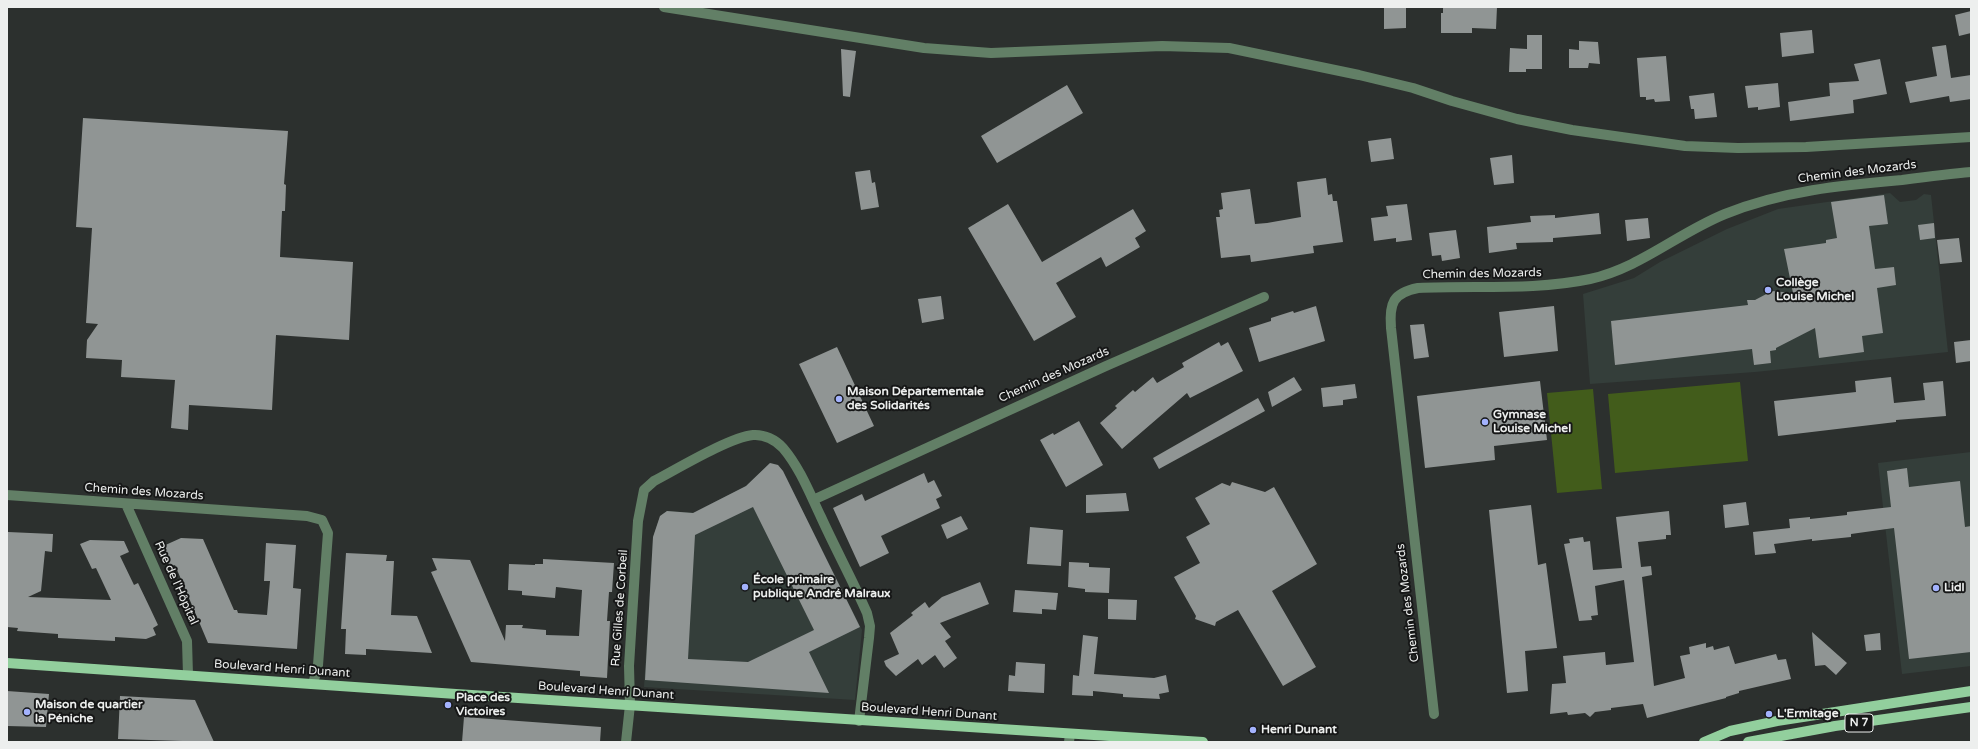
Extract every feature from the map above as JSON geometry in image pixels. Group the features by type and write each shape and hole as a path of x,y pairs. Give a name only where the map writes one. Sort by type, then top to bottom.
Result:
{"main road":[{"name":"Boulevard Henri Dunant","path":"7,663 859,721 1069,738 1203,742"},
{"name":"N 7","path":"1704,742 1730,731 1777,721 1971,691"},
{"name":"N 7","path":"1748,742 1835,726 1971,707"}],"street":[{"path":"664,7 924,48 991,53 1162,46 1229,48 1367,76 1517,119 1572,130 1685,146 1738,148 1806,147 1971,137"},
{"name":"Chemin des Mozards","path":"1434,714 1391,328 1391,308 1394,300 1400,294 1418,288 1544,286 1590,279 1615,272 1643,259 1701,225 1725,214 1756,203 1796,192 1833,186 1971,172"},
{"name":"Chemin des Mozards","path":"813,500 1106,366 1264,297"},
{"name":"Rue Gilles de Corbeil","path":"626,742 630,705 629,666 638,536 641,498 644,490 654,480 728,443 753,435 763,436 782,447 813,500 862,603 870,626 859,721"},
{"name":"Chemin des Mozards","path":"7,494 126,504 278,514 314,517 322,520 328,533 318,657 313,684"},
{"name":"Rue de l'Hôpital","path":"126,504 187,641 188,675"}],"shaded area":[{"name":"Collège Louise Michel","path":"1890,193 1900,202 1916,200 1924,194 1931,195 1948,352 1755,372 1590,384 1583,294 1634,278 1660,262 1727,229 1778,209"},
{"name":"Lidl","path":"1971,452 1971,666 1902,674 1878,463"},
{"name":"École primaire publique André Malraux","path":"770,463 778,465 783,471 862,630 855,700 644,687 653,537 660,516 667,511 698,513 697,511 746,486"}],"green space":[{"path":"1740,382 1748,461 1615,473 1608,394"},
{"path":"1593,389 1602,489 1557,493 1547,393"}],"building":[{"path":"1384,7 1406,7 1406,28 1384,29"},
{"path":"1443,7 1497,7 1496,29 1472,28 1472,33 1441,33 1441,13 1443,13"},
{"path":"1971,11 1971,33 1959,36 1955,15"},
{"path":"1812,30 1814,53 1782,57 1780,33"},
{"path":"1527,35 1542,35 1542,69 1526,69 1526,72 1509,72 1510,48 1527,49"},
{"path":"1579,41 1598,42 1600,64 1589,63 1588,68 1569,68 1569,49 1579,50"},
{"path":"1946,45 1951,78 1971,75 1971,99 1950,102 1949,96 1910,103 1905,82 1937,76 1932,47"},
{"path":"841,49 856,51 850,97 843,96"},
{"path":"1666,56 1670,101 1655,102 1654,99 1646,100 1646,97 1640,97 1637,58"},
{"path":"1880,59 1887,94 1853,100 1854,113 1790,121 1788,102 1830,96 1829,83 1859,81 1854,64"},
{"path":"1778,83 1780,107 1758,110 1758,107 1748,108 1745,86"},
{"path":"1067,85 1083,113 997,163 981,136"},
{"path":"1714,93 1717,117 1695,119 1694,109 1691,109 1689,96"},
{"path":"83,118 288,131 284,184 286,185 285,211 282,211 280,257 353,262 349,340 276,335 272,410 189,405 188,430 171,428 175,380 121,377 122,360 86,358 87,340 98,324 86,323 92,228 76,227"},
{"path":"1391,138 1394,159 1371,162 1368,141"},
{"path":"1512,155 1514,183 1494,185 1490,158"},
{"path":"870,170 872,183 875,182 879,207 861,210 855,172"},
{"path":"1326,178 1328,195 1332,194 1333,201 1337,201 1343,242 1313,246 1314,253 1251,262 1250,255 1221,258 1216,217 1220,217 1219,210 1223,209 1221,193 1250,189 1255,224 1267,223 1301,217 1297,182"},
{"path":"1884,195 1888,224 1869,226 1875,269 1894,267 1896,285 1877,288 1883,333 1862,336 1864,352 1819,358 1815,328 1776,348 1776,350 1770,351 1771,363 1754,365 1752,349 1615,365 1611,321 1748,305 1747,300 1755,300 1772,291 1793,293 1784,249 1826,243 1826,240 1837,238 1831,202"},
{"path":"1008,204 1042,262 1133,209 1146,231 1135,238 1140,247 1106,267 1101,257 1056,283 1076,317 1034,341 968,228"},
{"path":"1407,204 1412,240 1396,242 1396,238 1374,241 1371,218 1388,216 1386,206"},
{"path":"1599,213 1601,234 1553,238 1553,242 1516,243 1517,249 1489,253 1487,227 1531,222 1530,216 1555,215 1555,218"},
{"path":"1648,218 1650,238 1627,241 1625,220"},
{"path":"1934,223 1935,238 1920,240 1918,225"},
{"path":"1456,230 1460,258 1442,261 1441,255 1432,256 1429,233"},
{"path":"1959,238 1962,262 1940,264 1937,240"},
{"path":"941,296 944,319 922,323 918,299"},
{"path":"1316,306 1325,341 1259,362 1249,328 1271,321 1271,318"},
{"path":"1554,306 1558,351 1504,357 1499,312"},
{"path":"1424,324 1429,357 1414,359 1410,325"},
{"path":"1971,340 1971,361 1956,363 1954,342"},
{"path":"1219,342 1221,346 1228,342 1243,371 1190,398 1187,393 1122,449 1100,423 1117,408 1115,406 1133,390 1135,392 1153,377 1157,383 1184,367 1182,363"},
{"name":"Maison Départementale des Solidarités","path":"837,347 874,426 837,443 799,364"},
{"path":"1294,377 1302,390 1272,407 1268,392"},
{"path":"1891,377 1894,403 1925,400 1923,383 1943,381 1946,416 1896,420 1896,422 1778,436 1774,401 1856,392 1855,381"},
{"name":"Gymnase Louise Michel","path":"1540,381 1547,440 1494,446 1495,460 1425,468 1417,396"},
{"path":"1355,384 1357,398 1343,400 1343,405 1323,407 1321,388"},
{"path":"1258,398 1265,411 1159,469 1153,458"},
{"path":"1079,421 1103,465 1066,487 1040,440 1053,433 1054,435"},
{"path":"770,463 778,465 783,471 860,627 809,652 829,693 645,680 653,537 660,516 667,511 693,513 746,486","holes":["753,507 814,630 748,662 688,659 695,535"]},
{"name":"Lidl","path":"1907,468 1909,487 1960,481 1965,527 1971,526 1971,652 1909,659 1894,528 1851,534 1851,537 1812,541 1812,539 1774,544 1776,553 1755,555 1753,532 1790,528 1789,519 1810,517 1810,519 1847,515 1847,512 1891,507 1887,471"},
{"path":"924,473 928,483 934,480 942,496 936,499 940,508 881,536 889,553 860,567 833,508 862,494 865,501"},
{"path":"1232,482 1265,492 1274,487 1317,564 1272,591 1316,667 1283,686 1238,610 1216,622 1215,626 1195,619 1196,616 1174,577 1200,563 1186,537 1210,524 1195,498 1222,483 1230,486"},
{"path":"1126,493 1129,511 1086,513 1086,495"},
{"path":"1746,502 1749,525 1725,528 1723,505"},
{"path":"1531,505 1538,565 1546,563 1557,648 1525,651 1528,691 1507,693 1489,510"},
{"path":"1669,511 1671,535 1666,535 1666,539 1638,542 1641,567 1651,566 1652,575 1642,577 1654,686 1685,678 1680,656 1690,654 1689,647 1706,643 1706,648 1713,646 1714,650 1729,646 1735,664 1776,654 1778,660 1786,659 1791,679 1739,691 1739,693 1726,698 1647,718 1643,704 1611,708 1611,710 1595,712 1590,717 1585,713 1568,715 1567,712 1550,714 1552,684 1566,683 1563,656 1605,652 1606,665 1634,662 1624,580 1595,586 1598,615 1591,616 1592,620 1579,621 1564,544 1570,543 1569,539 1583,537 1584,542 1590,541 1593,570 1622,568 1616,517"},
{"path":"961,516 968,529 947,539 941,525"},
{"path":"1030,527 1063,530 1061,566 1027,564"},
{"path":"8,532 53,534 52,552 45,551 41,591 28,597 111,600 96,568 92,569 80,544 90,540 124,541 129,552 120,556 134,585 138,583 158,625 153,628 156,635 146,639 115,637 115,641 58,638 58,634 17,631 18,628 7,627"},
{"path":"181,538 203,539 234,610 237,610 238,613 267,615 270,581 264,581 266,543 296,545 293,588 301,589 297,649 208,643 175,565 170,567 161,547"},
{"path":"346,553 387,555 386,561 394,561 391,615 417,616 432,653 366,649 366,655 345,654 346,629 341,629"},
{"path":"432,558 470,560 505,641 506,625 523,625 522,628 546,630 546,635 579,636 582,590 556,587 555,598 522,595 522,591 508,590 509,564 543,564 543,559 614,563 612,592 609,592 607,621 610,621 607,678 580,676 580,671 471,662 431,572 437,570"},
{"path":"1069,562 1089,563 1089,567 1110,568 1109,593 1085,592 1085,589 1068,587"},
{"path":"980,582 989,604 940,623 951,637 945,641 957,658 944,668 935,655 922,665 918,659 896,676 886,666 884,661 899,654 890,633 913,615 911,613 925,602 929,608 942,597"},
{"path":"1015,590 1058,593 1056,610 1042,609 1042,614 1013,612"},
{"path":"1108,599 1137,600 1136,620 1108,619"},
{"path":"1812,632 1847,663 1836,675 1825,665 1815,666"},
{"path":"1880,633 1881,650 1866,651 1864,635"},
{"path":"1083,635 1098,637 1094,674 1154,678 1166,675 1169,692 1159,694 1160,699 1123,697 1123,694 1093,691 1093,696 1072,695 1073,675 1079,676"},
{"path":"1016,662 1045,664 1044,693 1008,691 1009,675 1015,676"},
{"name":"Maison de quartier la Péniche","path":"7,691 49,694 46,727 7,726"},
{"path":"120,696 195,700 214,742 118,739"},
{"path":"464,717 601,727 600,742 462,742"}],"place":[{"name":"Collège Louise Michel","path":"1768,290"},
{"name":"Maison Départementale des Solidarités","path":"839,399"},
{"name":"Gymnase Louise Michel","path":"1485,422"},
{"name":"École primaire publique André Malraux","path":"745,587"},
{"name":"Lidl","path":"1936,588"},
{"name":"Place des Victoires","path":"448,705"},
{"name":"Maison de quartier la Péniche","path":"27,712"},
{"name":"L'Ermitage","path":"1769,714"},
{"name":"Henri Dunant","path":"1253,730"}]}
